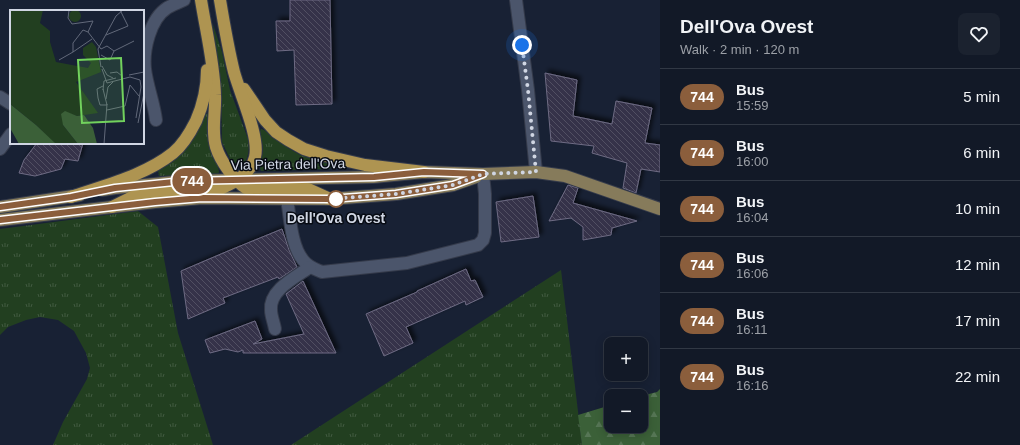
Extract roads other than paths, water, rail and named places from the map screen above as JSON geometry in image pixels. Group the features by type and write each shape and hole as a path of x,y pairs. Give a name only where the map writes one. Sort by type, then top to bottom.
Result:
{"highway":[{"path":"201,0 215,94 214,134 216,147 220,158 239,184 246,188 308,189 330,199"},
{"path":"112,207 136,195 220,189 245,174 250,168 255,158 256,146 235,74 220,0"},
{"path":"71,197 130,177 173,153 184,141 202,107 207,75 207,37"},
{"path":"235,74 265,120 276,132 304,149 326,156 365,164 424,172"}],"main road":[{"name":"Via Pietra dell'Ova","path":"0,207 71,197 115,188 184,181 374,177 424,172 483,174 536,172 565,176 660,209"},
{"name":"Via Pietra dell'Ova","path":"0,220 202,198 330,199 396,194 453,185 483,174"}],"lane":[{"path":"156,120 154,105 145,69 145,48 155,21 166,8 184,0"},
{"path":"516,0 528,90 536,172"},
{"path":"0,97 10,103"},
{"path":"0,149 10,135"},
{"path":"287,199 297,249 302,260 310,267 322,272 407,263 478,245 483,240 485,233 485,194 483,174"},
{"path":"275,329 270,310 272,300 280,289 310,267"}],"place":[{"name":"Dell'Ova Ovest","path":"336,199"}]}
